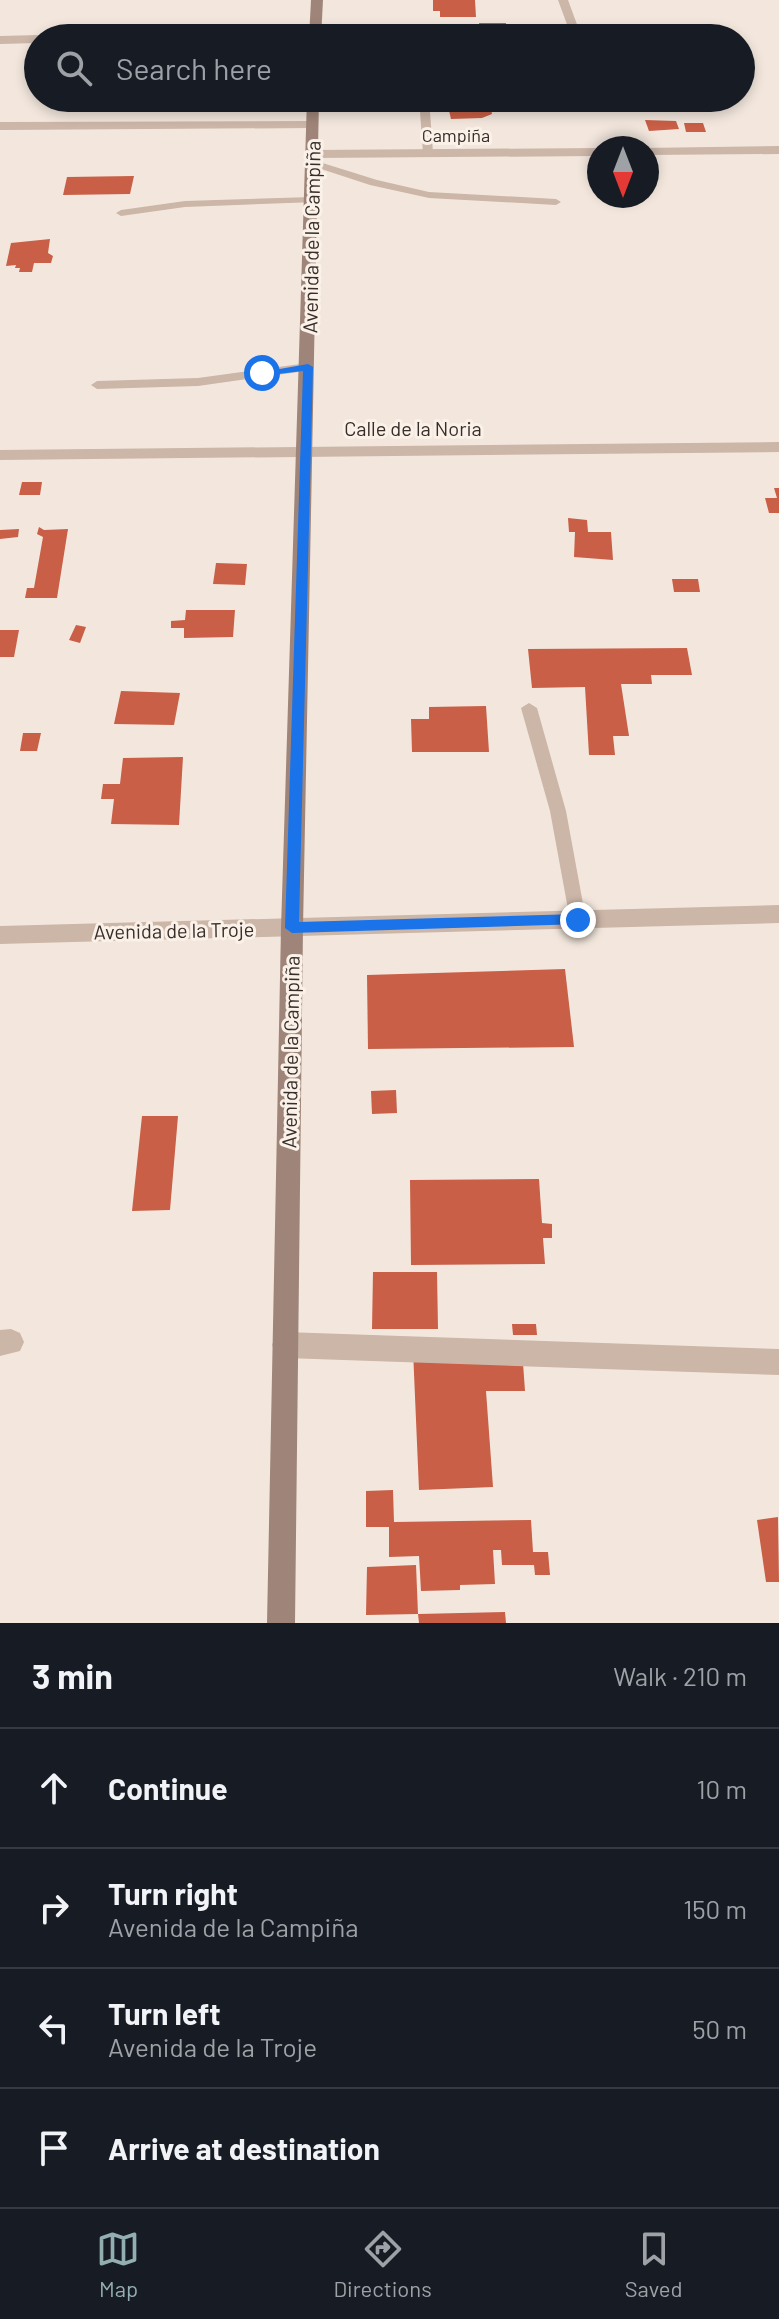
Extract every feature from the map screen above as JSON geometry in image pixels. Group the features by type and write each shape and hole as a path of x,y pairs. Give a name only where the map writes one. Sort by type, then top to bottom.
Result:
{"street":[{"path":"316,24 317,0"},
{"path":"0,40 24,39"},
{"name":"Avenida de la Campiña","path":"281,1623 292,928 313,112"},
{"path":"0,126 313,124"},
{"path":"659,151 779,150"},
{"name":"Campiña","path":"313,159 428,153 587,152"},
{"name":"Calle de la Noria","path":"0,455 779,447"},
{"name":"Avenida de la Troje","path":"0,935 779,914"},
{"path":"285,1345 779,1362"}],"lane":[{"path":"563,0 572,24"},
{"path":"425,112 428,153"},
{"path":"313,159 374,183 429,195 556,202"},
{"path":"121,213 185,204 312,200"},
{"path":"97,385 198,382 308,367"},
{"path":"529,708 558,811 578,920"}],"building":[{"path":"433,0 475,0 476,17 440,17 440,11 433,11"},
{"path":"449,112 492,114 482,118 451,119"},
{"path":"645,120 676,121 679,129 649,131"},
{"path":"684,123 703,123 706,132 686,132"},
{"path":"134,176 130,194 63,195 67,177"},
{"path":"50,239 48,253 53,256 51,263 34,263 32,272 19,272 20,268 15,268 16,265 6,266 11,243"},
{"path":"22,482 42,482 40,495 19,495"},
{"path":"774,488 779,488 779,513 769,513 765,498 777,498"},
{"path":"568,518 587,520 588,532 611,532 613,560 574,557 575,532 569,532"},
{"path":"39,527 44,530 68,529 57,598 25,598 27,588 34,588 43,537 37,534"},
{"path":"19,529 18,537 0,539 0,530"},
{"path":"216,563 247,564 245,585 213,584"},
{"path":"672,579 698,579 700,592 674,592"},
{"path":"186,610 235,610 233,637 184,638 184,628 171,628 171,621 185,620"},
{"path":"76,625 86,627 80,643 69,640"},
{"path":"0,630 19,630 14,657 0,657"},
{"path":"687,648 692,675 651,675 652,684 621,684 629,736 613,736 615,755 589,755 585,687 532,688 528,649"},
{"path":"121,691 180,693 174,725 114,724"},
{"path":"486,706 489,752 412,752 411,719 429,719 429,707"},
{"path":"23,733 41,733 37,751 20,751"},
{"path":"183,757 179,825 111,824 114,799 101,799 103,784 120,784 123,758"},
{"path":"565,969 574,1047 368,1049 367,975"},
{"path":"396,1090 397,1113 372,1114 371,1091"},
{"path":"142,1116 178,1116 170,1210 132,1211"},
{"path":"539,1179 542,1223 552,1224 552,1238 543,1238 545,1264 411,1265 410,1180"},
{"path":"373,1272 437,1272 438,1329 372,1329"},
{"path":"512,1324 536,1324 537,1335 513,1335"},
{"path":"522,1349 525,1391 486,1391 493,1487 419,1490 413,1350"},
{"path":"393,1490 394,1522 531,1520 533,1552 548,1552 550,1575 535,1575 534,1565 502,1565 501,1550 493,1550 495,1584 460,1585 460,1590 421,1591 419,1556 389,1557 389,1527 366,1527 366,1491"},
{"path":"778,1517 779,1582 766,1582 757,1520"},
{"path":"416,1565 418,1614 366,1615 367,1567"},
{"path":"505,1612 506,1623 419,1623 418,1614"}],"route":[{"path":"262,373 308,367 292,928 578,920"}]}
